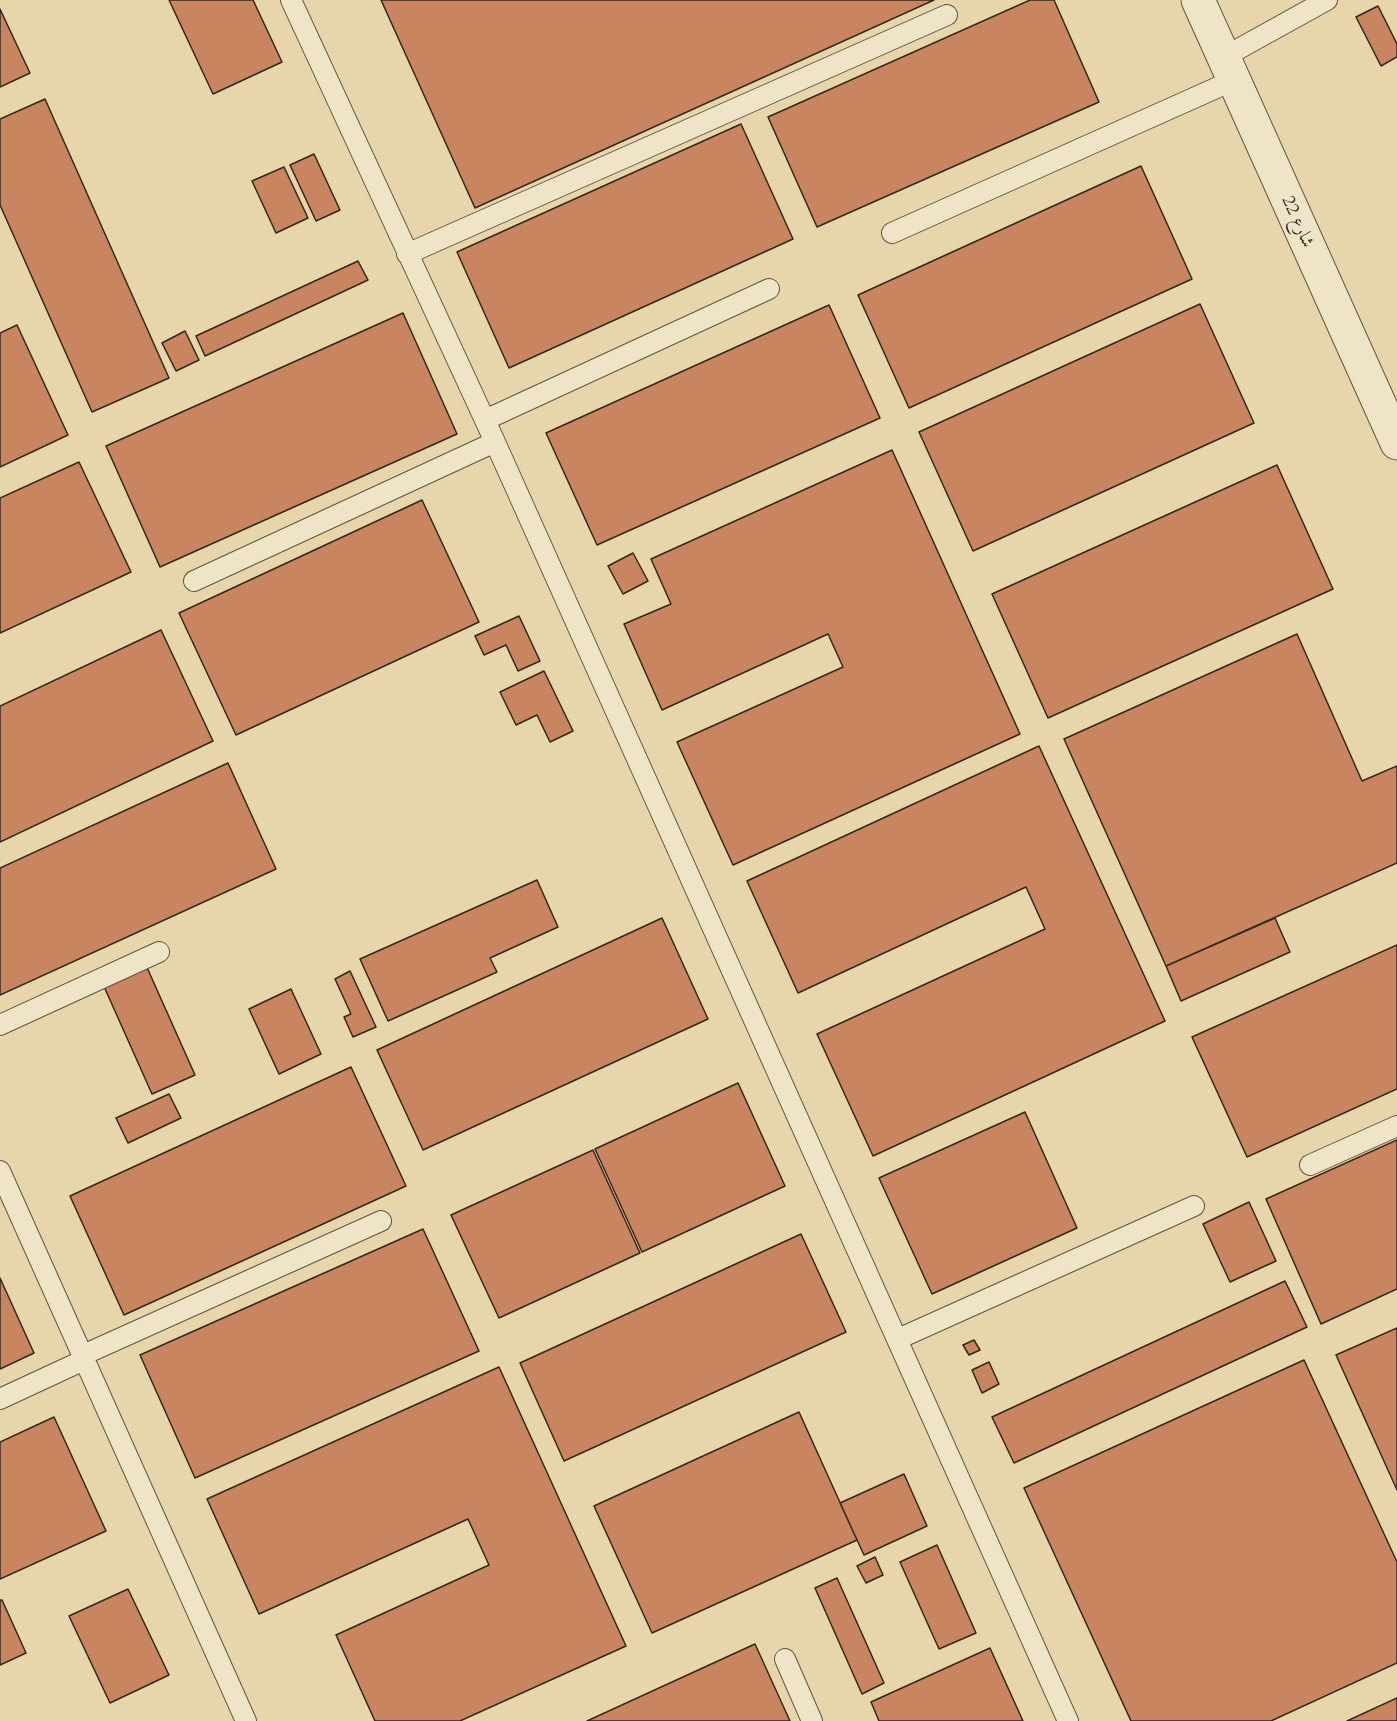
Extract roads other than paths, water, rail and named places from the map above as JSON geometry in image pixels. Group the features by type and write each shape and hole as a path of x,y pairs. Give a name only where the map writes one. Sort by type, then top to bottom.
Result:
{"street":[{"name":"شارع 22","path":"1198,0 1397,443"}],"lane":[{"path":"291,0 495,442 1068,1721"},
{"path":"892,233 1229,69 1327,0"},
{"path":"407,254 947,15"},
{"path":"484,420 769,289"},
{"path":"194,580 495,442"},
{"path":"0,1025 159,952"},
{"path":"1310,1165 1397,1126"},
{"path":"0,1171 246,1721"},
{"path":"898,1339 1194,1206"},
{"path":"0,1399 381,1221"},
{"path":"785,1659 812,1721"}]}
